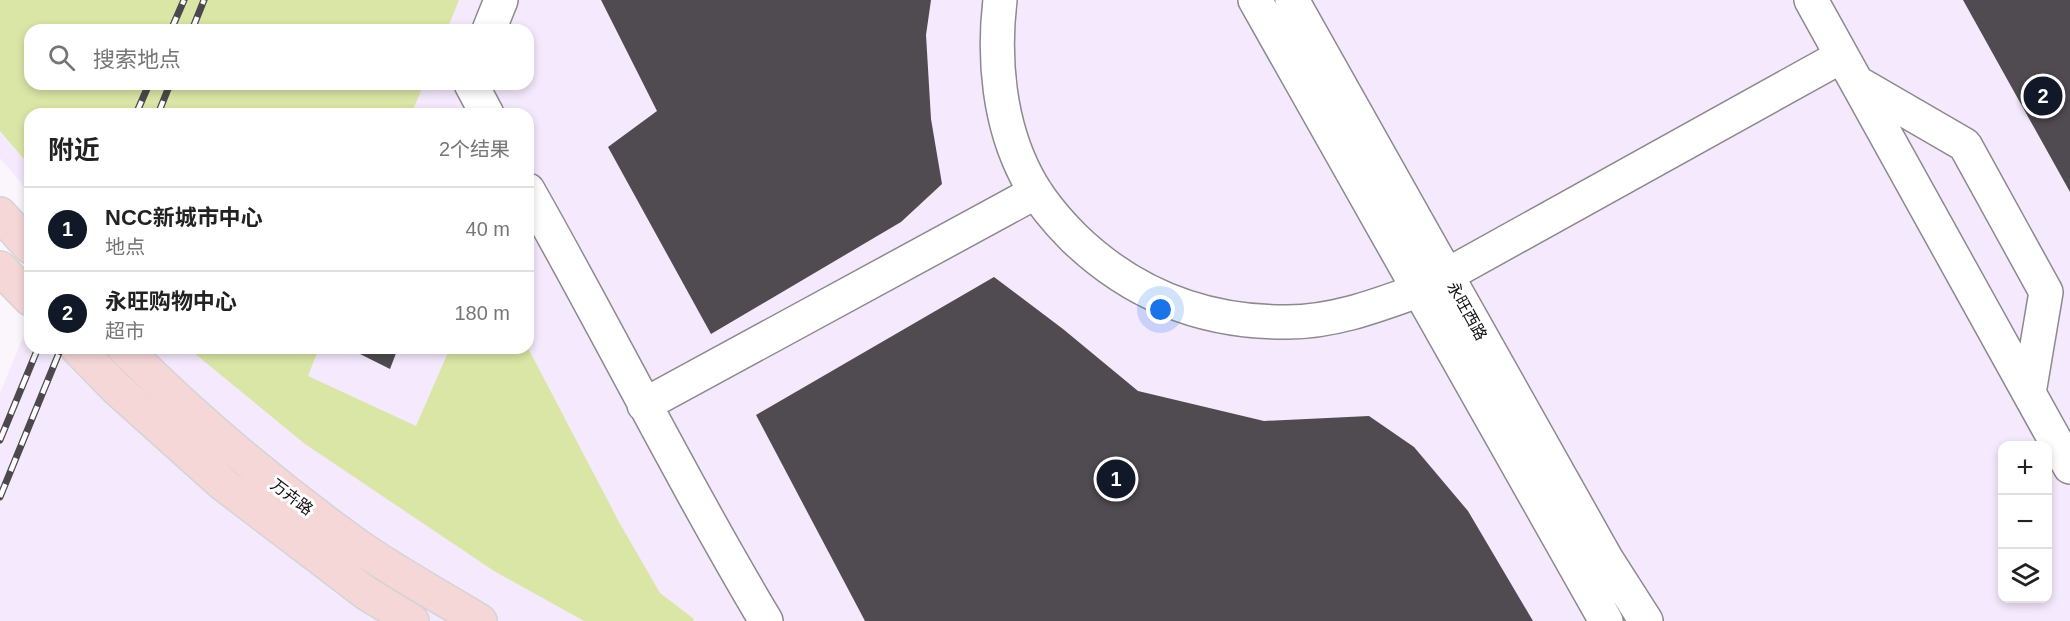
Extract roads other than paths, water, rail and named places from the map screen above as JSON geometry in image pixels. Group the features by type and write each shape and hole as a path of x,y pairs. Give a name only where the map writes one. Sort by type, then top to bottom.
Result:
{"main road":[{"path":"0,214 24,240"},
{"path":"0,268 24,293"},
{"name":"万卉路","path":"83,354 116,388 224,484 366,593 412,621"},
{"name":"万卉路","path":"130,354 232,450 292,497 361,548 480,621"}],"street":[{"path":"491,24 501,0"},
{"path":"1000,0 998,64 1004,110 1018,155 1036,192 1062,225 1110,270 1167,300 1210,313 1257,321 1318,320 1352,313 1433,283 1849,69"},
{"name":"永旺西路","path":"1255,0 1646,621"},
{"name":"永旺西路","path":"1292,0 1433,283 1606,621"},
{"path":"1811,0 2070,467"},
{"path":"1849,69 1965,145 2046,292 2029,393"},
{"path":"474,90 484,108"},
{"path":"644,405 1036,192"},
{"path":"534,201 644,405 766,621"}],"railway":[{"path":"174,24 184,0"},
{"path":"194,24 204,0"},
{"path":"139,108 146,90"},
{"path":"160,108 168,90"},
{"path":"0,440 36,354"},
{"path":"0,497 59,354"}],"place":[{"name":"永旺购物中心","path":"2043,96"},
{"name":"NCC新城市中心","path":"1116,479"}]}
